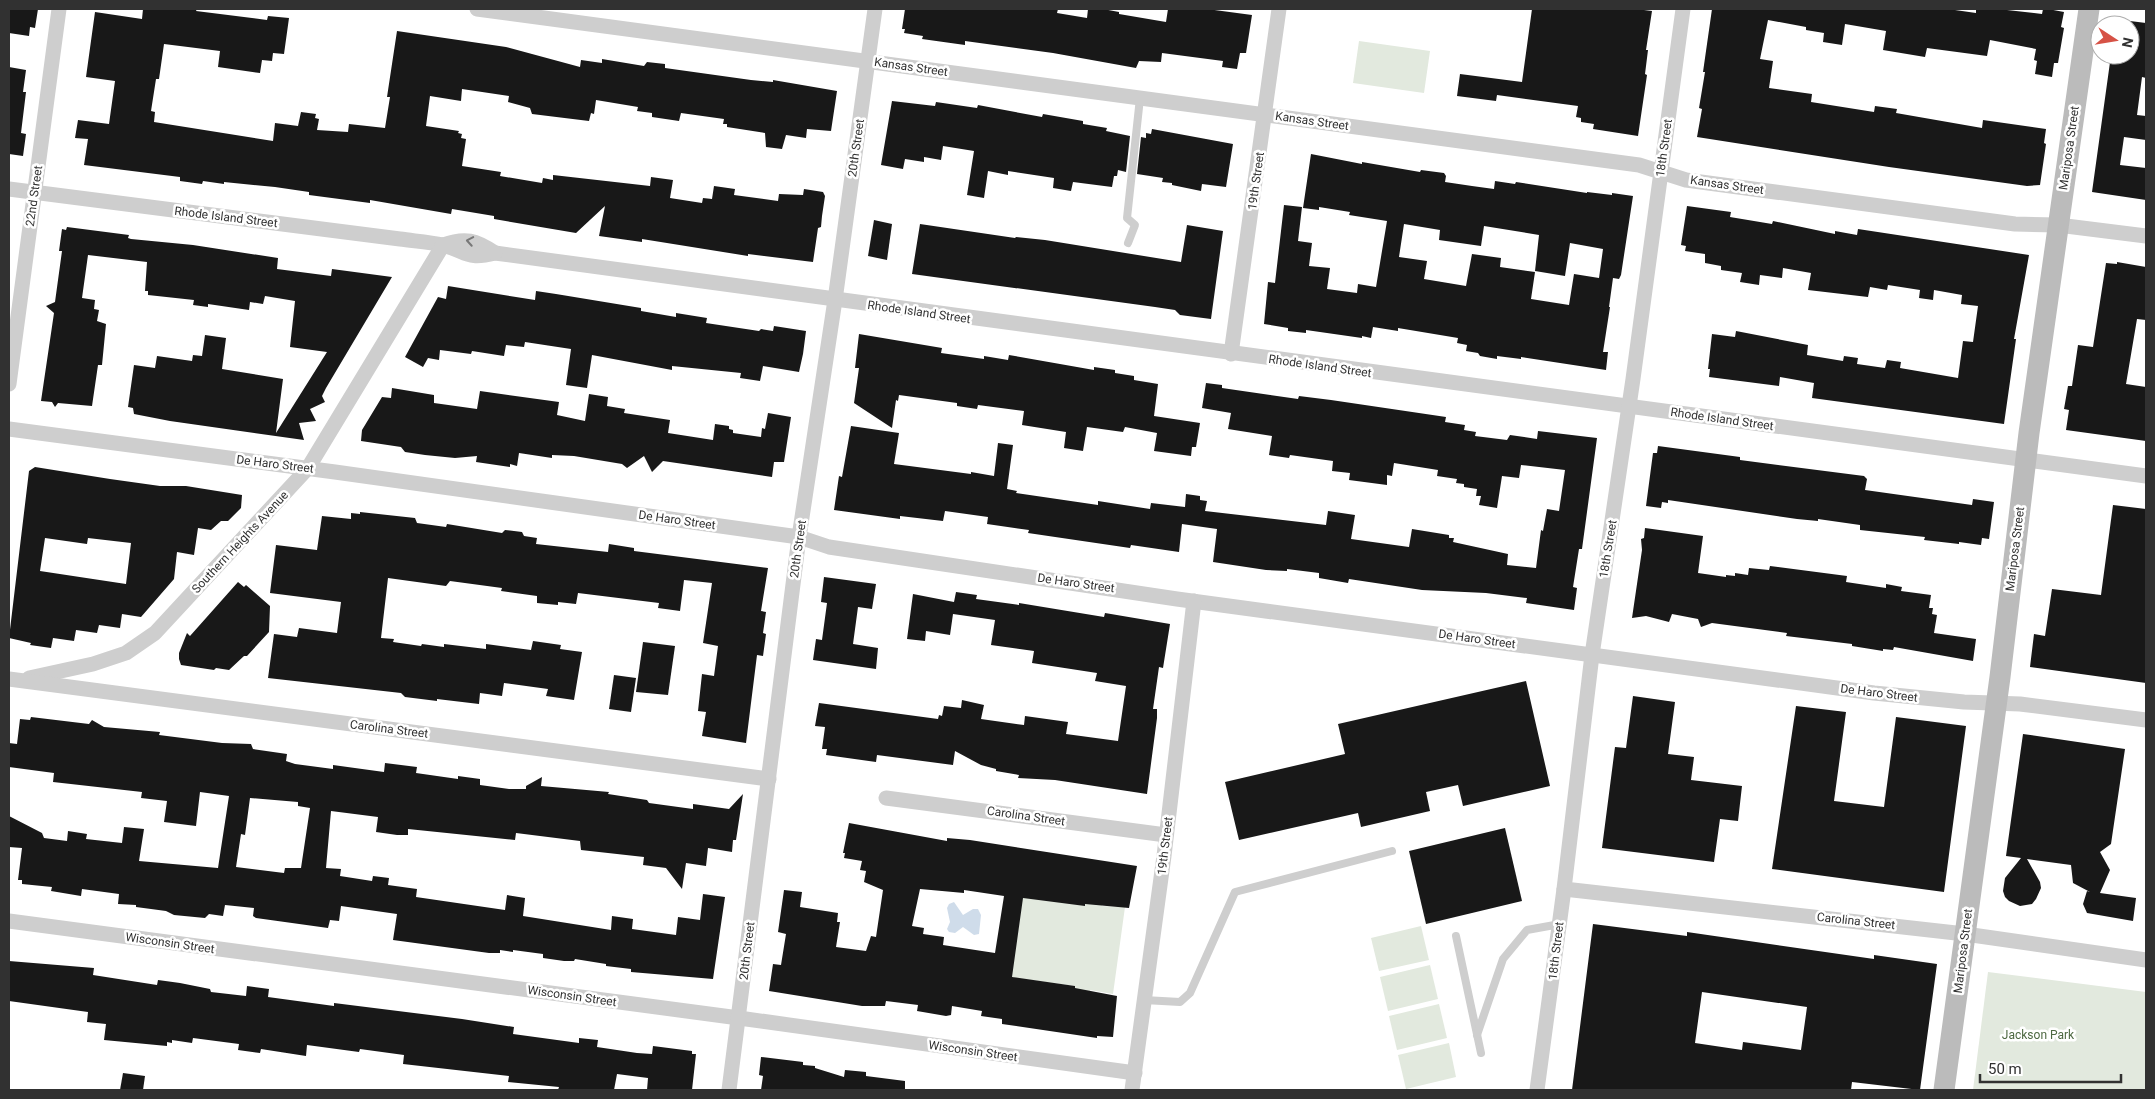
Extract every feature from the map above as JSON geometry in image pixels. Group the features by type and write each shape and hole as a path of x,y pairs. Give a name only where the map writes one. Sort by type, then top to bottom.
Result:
{"street":[{"name":"22nd Street","path":"9,384 59,9"},
{"name":"Kansas Street","path":"477,9 1630,163 1686,180 2015,224 2058,225 2146,236"},
{"name":"20th Street","path":"729,1090 799,538 835,300 875,9"},
{"name":"19th Street","path":"1231,354 1279,9"},
{"name":"18th Street","path":"1537,1090 1560,924 1592,655 1629,407 1683,9"},
{"name":"Mariposa Street","path":"1944,1090 2026,460 2089,9"},
{"name":"Rhode Island Street","path":"9,189 443,246 459,239 481,243 495,253 1231,354 2146,476"},
{"name":"Southern Heights Avenue","path":"13,680 93,664 126,654 155,632 308,468 443,246"},
{"name":"De Haro Street","path":"9,429 308,468 799,538 829,547 1194,601 1874,693 2020,704 2146,720"},
{"name":"19th Street","path":"1132,1090 1166,835 1194,601"},
{"name":"Carolina Street","path":"13,680 769,779"},
{"name":"Carolina Street","path":"886,798 1166,835"},
{"name":"Carolina Street","path":"1564,889 1965,934 2146,960"},
{"name":"Wisconsin Street","path":"9,921 739,1018 1134,1073"}],"lane":[{"path":"1128,243 1135,225 1128,218 1140,98"},
{"path":"1144,1000 1180,1002 1190,993 1235,892 1392,851"},
{"path":"1477,1035 1503,959 1527,930 1560,924"},
{"path":"1456,936 1481,1053"}],"green space":[{"path":"1359,41 1430,51 1424,93 1353,83"},
{"path":"1020,897 1125,907 1113,994 1074,989 1075,986 1009,977 1019,926"},
{"path":"1421,926 1429,960 1379,971 1371,938"},
{"path":"1430,965 1438,999 1388,1011 1380,977"},
{"name":"Jackson Park","path":"1988,972 2146,992 2146,1090 1973,1090"},
{"path":"1439,1004 1447,1038 1397,1050 1389,1016"},
{"path":"1449,1043 1456,1077 1406,1089 1398,1055"}],"water":[{"path":"954,902 963,915 973,909 978,909 981,915 979,934 974,935 963,927 955,933 949,932 947,929 950,922 947,908 949,904"}],"building":[{"path":"9,9 38,9 35,28 30,27 29,36 9,33"},
{"path":"143,9 197,9 196,11 267,20 268,16 289,18 284,54 273,53 272,61 262,60 260,73 218,67 220,51 164,44 159,79 156,79 151,111 155,112 154,122 273,141 275,123 298,126 301,112 316,114 315,118 319,119 317,130 348,132 349,124 385,128 390,97 387,97 397,31 506,47 580,67 581,60 602,63 602,59 644,66 647,62 665,64 665,68 751,80 773,82 773,80 837,91 831,131 807,129 806,138 786,135 782,149 766,147 765,133 727,127 727,124 723,124 724,119 681,113 679,121 652,117 652,113 637,111 638,107 596,100 594,114 591,113 589,121 532,114 530,108 508,102 509,96 462,89 461,101 430,96 426,126 459,131 458,133 462,134 461,138 466,139 462,166 501,172 500,176 542,183 543,178 553,180 553,175 650,186 651,177 673,180 670,198 702,203 703,198 712,199 714,186 735,189 734,195 778,201 779,194 803,195 804,189 823,192 825,196 821,227 818,228 813,262 748,254 748,256 642,239 642,242 599,236 605,206 576,233 494,219 494,216 452,209 451,214 370,200 370,203 309,195 309,192 275,187 203,181 202,184 180,181 180,177 84,165 88,139 75,138 78,120 109,124 115,81 86,77 95,12 142,19"},
{"path":"905,9 1058,9 1057,13 1087,18 1088,9 1103,9 1119,12 1119,14 1166,22 1168,9 1207,9 1252,15 1246,53 1240,53 1237,69 1222,67 1223,61 1162,53 1161,62 1139,61 1136,68 1053,53 965,41 965,45 922,39 923,36 904,33 905,29 902,29"},
{"path":"1532,9 1636,9 1652,11 1646,50 1648,50 1645,74 1647,75 1638,136 1593,129 1594,124 1581,122 1581,118 1576,117 1578,106 1497,95 1496,101 1457,96 1460,74 1522,82"},
{"path":"1712,9 1948,9 1976,13 1976,9 1998,9 2042,14 2043,9 2048,9 2064,12 2061,27 2064,28 2058,63 2054,63 2052,77 2035,74 2037,61 2034,60 2036,49 1990,40 1987,56 1927,48 1925,57 1883,50 1886,31 1845,24 1842,45 1823,42 1824,33 1806,30 1806,27 1768,20 1760,59 1773,61 1769,88 1812,94 1811,102 1874,112 1875,106 1897,109 1896,113 1982,128 1983,120 2046,129 2044,143 2046,144 2040,185 2027,186 1889,167 1697,137 1702,109 1699,108"},
{"path":"2140,22 2146,23 2146,78 2142,77 2137,115 2146,116 2146,140 2124,137 2120,165 2146,168 2146,200 2092,192 2110,65 2140,65"},
{"path":"9,67 26,70 23,92 26,92 21,133 26,134 23,156 9,154"},
{"path":"892,101 935,106 936,102 977,108 978,105 1042,117 1043,114 1083,121 1083,124 1107,128 1106,131 1130,136 1126,172 1118,170 1117,176 1114,176 1112,187 1073,182 1071,191 1053,188 1054,178 1008,171 1008,175 988,171 984,198 967,195 974,151 943,146 941,160 924,157 924,162 905,159 903,169 881,165"},
{"path":"1152,129 1233,144 1226,187 1202,184 1201,191 1162,182 1163,178 1137,174 1141,137 1146,138 1146,133 1151,134"},
{"path":"1311,154 1362,164 1362,162 1420,172 1421,170 1444,173 1446,176 1445,182 1494,189 1495,181 1515,184 1516,182 1587,193 1612,195 1612,193 1633,196 1621,275 1619,279 1613,278 1603,352 1608,352 1606,370 1521,357 1521,359 1497,356 1497,359 1480,356 1478,353 1466,351 1467,345 1457,343 1458,338 1398,328 1398,331 1373,327 1371,338 1362,336 1362,338 1306,330 1306,333 1288,331 1288,328 1264,324 1268,282 1275,283 1284,205 1302,207 1298,241 1312,243 1309,266 1330,268 1327,289 1357,293 1358,284 1376,287 1387,221 1349,215 1350,212 1319,207 1319,210 1303,208","holes":["1404,224 1440,230 1439,240 1481,246 1484,226 1539,235 1535,271 1565,276 1570,243 1603,249 1599,278 1574,274 1569,305 1531,299 1535,272 1500,267 1501,258 1472,254 1466,286 1424,279 1427,261 1399,257"]},
{"path":"1687,206 1731,212 1730,217 1772,224 1773,221 1835,234 1835,231 1857,235 1858,229 2029,255 2014,339 2016,339 2004,424 1812,398 1814,383 1780,377 1779,386 1709,377 1710,369 1708,369 1712,334 1735,337 1736,331 1808,345 1807,355 1843,361 1844,356 1858,358 1857,364 1885,368 1887,360 1901,362 1900,368 1958,378 1963,341 1973,342 1978,306 1961,304 1962,295 1934,290 1933,300 1919,298 1920,290 1888,285 1887,290 1870,287 1868,297 1808,290 1811,273 1783,268 1782,278 1760,275 1759,285 1740,282 1742,273 1721,270 1721,266 1705,263 1705,254 1685,251 1686,246 1681,245"},
{"path":"874,220 892,224 887,260 868,256"},
{"path":"920,224 1015,238 1045,240 1181,262 1187,225 1223,231 1211,319 1180,315 1175,310 912,274"},
{"path":"67,227 129,235 128,238 131,239 193,245 278,258 277,269 331,276 332,269 392,277 326,388 322,396 325,402 310,409 316,421 299,423 304,440 170,421 134,414 133,408 128,407 134,365 155,368 157,356 192,361 193,355 202,356 205,335 226,338 222,369 283,379 276,433 327,352 290,347 295,301 265,296 263,304 250,302 249,310 208,304 208,307 193,305 194,300 148,295 148,291 145,291 147,262 88,255 82,298 95,300 94,309 99,310 97,321 106,324 102,365 98,365 92,406 58,403 55,407 52,402 41,401 54,313 46,306 55,302 62,251 59,251 62,229 66,230"},
{"path":"2117,262 2146,267 2146,320 2137,319 2126,384 2146,387 2146,441 2066,430 2069,410 2064,409 2068,386 2072,386 2078,345 2093,347 2106,263 2117,264"},
{"path":"448,286 535,300 536,291 641,308 641,311 676,317 676,313 707,318 706,323 759,331 761,329 773,331 774,326 806,331 803,354 799,372 763,366 760,381 740,378 741,373 672,366 672,370 592,355 587,388 566,385 571,349 525,342 524,347 506,345 504,356 472,351 471,354 440,350 439,360 428,358 423,367 405,357 438,297 446,299"},
{"path":"859,334 942,348 941,353 1008,360 1009,355 1094,370 1094,367 1115,370 1115,373 1134,376 1134,380 1158,384 1154,416 1200,423 1196,447 1192,447 1191,456 1154,451 1157,433 1125,427 1123,432 1087,427 1083,451 1064,448 1066,432 1022,425 1024,411 978,405 977,409 957,406 957,403 899,395 898,401 896,400 892,428 854,403 859,368 855,368"},
{"path":"1206,383 1222,385 1222,388 1298,399 1299,396 1446,417 1445,422 1465,425 1464,430 1476,432 1475,436 1507,440 1510,435 1537,439 1538,431 1597,438 1582,549 1579,549 1573,587 1577,588 1574,610 1526,603 1527,598 1486,593 1422,590 1349,579 1348,583 1319,578 1319,573 1287,569 1287,571 1266,570 1213,562 1217,529 1182,524 1179,552 1131,545 1130,548 1028,533 1029,530 987,524 988,517 945,511 943,521 900,516 900,519 834,510 839,476 842,477 851,426 899,433 894,464 971,474 971,472 994,476 998,443 1013,445 1007,489 1017,491 1016,493 1098,505 1098,501 1150,509 1151,503 1185,507 1186,494 1200,496 1200,500 1207,501 1205,511 1326,525 1328,511 1355,515 1351,539 1409,547 1412,529 1449,535 1449,538 1454,538 1453,542 1508,554 1507,565 1536,568 1541,530 1543,531 1547,509 1559,511 1565,470 1521,465 1519,478 1502,476 1497,508 1479,505 1481,496 1476,496 1477,489 1464,487 1464,484 1456,483 1457,479 1437,476 1438,470 1394,463 1392,476 1387,475 1387,485 1349,480 1350,473 1332,471 1333,461 1290,455 1289,458 1269,455 1272,436 1228,429 1231,413 1202,408"},
{"path":"392,388 434,395 434,403 477,409 480,391 559,402 557,415 585,421 589,394 608,397 607,406 625,409 624,413 670,420 668,433 713,440 715,424 729,426 733,433 761,437 762,428 765,429 768,413 791,417 784,462 774,462 772,477 663,461 652,472 644,456 627,468 622,464 574,456 552,455 552,458 519,453 517,466 510,464 510,467 476,462 477,456 455,458 425,455 405,452 401,447 361,441 362,430 382,397 391,398"},
{"path":"1658,446 1740,457 1740,460 1864,476 1867,479 1865,490 1972,505 1973,499 1994,502 1989,539 1982,538 1981,545 1924,540 1925,537 1860,530 1860,525 1818,519 1818,521 1797,519 1668,500 1668,503 1662,502 1661,508 1646,506 1653,453 1657,453"},
{"path":"35,467 160,486 186,486 242,495 241,508 228,521 221,521 211,530 198,528 194,555 177,552 174,579 141,617 122,614 120,628 99,625 97,633 76,630 74,641 53,638 51,648 30,645 31,643 9,638 29,471","holes":["45,538 87,544 88,538 131,543 126,584 40,571"]},
{"path":"2113,505 2146,509 2146,683 2030,667 2034,634 2045,636 2052,589 2101,595"},
{"path":"360,512 415,518 417,523 446,527 447,524 502,533 505,530 522,532 524,536 537,538 536,544 608,552 609,544 634,548 634,551 768,568 761,611 766,612 763,633 766,634 763,656 757,655 746,743 702,736 706,712 698,711 702,674 714,676 718,646 703,643 712,583 684,580 680,611 658,608 659,603 578,593 576,604 558,602 558,605 537,603 537,596 501,591 502,588 450,581 446,586 388,578 381,638 394,639 393,642 421,646 422,644 444,647 444,644 486,649 486,644 531,650 533,641 561,645 560,649 582,652 574,700 546,696 548,689 504,683 502,696 480,693 479,704 437,699 437,701 405,697 401,693 268,678 274,634 297,637 299,628 337,633 341,602 270,593 276,545 317,550 322,516 351,519 351,513 360,514"},
{"path":"1645,528 1703,536 1698,573 1726,577 1726,575 1735,576 1735,573 1748,575 1749,568 1769,570 1770,566 1847,576 1846,582 1886,588 1886,584 1902,587 1901,591 1931,595 1929,608 1933,608 1932,614 1937,615 1934,633 1976,639 1973,661 1894,647 1893,650 1883,649 1883,651 1852,646 1852,644 1786,636 1787,633 1712,623 1701,627 1698,619 1672,614 1669,622 1646,616 1632,618 1642,550 1641,539 1644,538"},
{"path":"824,577 876,584 872,609 858,607 853,644 878,648 876,669 813,660 816,639 822,640 827,603 821,602"},
{"path":"238,582 244,587 246,585 270,606 269,632 247,656 244,656 229,670 216,668 214,670 181,665 179,653 187,633 190,636"},
{"path":"956,592 977,595 976,599 1019,605 1019,603 1104,617 1105,613 1170,624 1163,668 1159,667 1153,709 1157,709 1157,718 1147,794 1055,780 1018,778 1019,775 996,771 996,769 981,765 955,751 953,765 877,755 876,762 826,755 827,749 822,749 825,727 815,726 819,703 938,719 939,715 942,716 944,706 961,708 962,700 984,705 981,719 1024,725 1025,716 1068,722 1066,734 1118,741 1126,686 1095,681 1097,673 1032,663 1034,651 991,645 995,620 953,614 950,635 926,631 925,641 907,639 913,594 954,602"},
{"path":"643,642 675,646 668,695 636,692"},
{"path":"614,675 636,678 631,712 609,709"},
{"path":"1526,681 1550,786 1463,806 1458,785 1426,792 1430,811 1361,827 1358,813 1239,840 1225,782 1345,754 1338,724"},
{"path":"1633,696 1675,702 1668,754 1694,757 1691,780 1742,786 1738,821 1720,819 1714,862 1602,848 1615,747 1626,748"},
{"path":"1796,706 1846,712 1834,801 1884,807 1896,717 1966,726 1944,892 1772,869"},
{"path":"31,717 89,724 92,720 104,727 160,732 159,735 222,743 251,744 253,749 287,754 286,761 295,764 333,769 333,765 384,772 385,763 417,767 416,773 458,779 458,776 480,779 480,785 509,789 526,789 526,786 542,777 541,786 609,792 608,794 647,800 649,803 693,809 693,804 729,809 743,794 736,840 733,840 732,852 708,848 706,866 686,863 682,889 666,868 643,865 644,857 581,850 580,841 516,833 515,840 408,829 408,835 397,835 376,832 378,817 331,811 326,868 341,869 340,876 372,881 373,876 389,878 388,885 417,889 416,897 505,910 507,895 525,898 523,916 611,930 612,916 633,919 632,929 676,935 678,917 700,920 703,894 725,897 713,979 631,972 631,969 606,966 606,964 575,959 574,961 564,961 543,958 543,954 513,950 513,952 500,950 500,953 489,953 393,940 397,914 341,906 339,921 330,920 328,928 256,918 253,916 254,908 225,905 223,916 209,914 205,918 174,915 166,911 136,907 136,905 118,904 119,894 82,889 81,896 51,891 52,887 22,884 22,880 18,880 22,848 9,847 9,816 42,833 44,838 67,841 68,831 87,834 86,839 122,843 124,827 144,829 139,861 218,868 229,796 200,792 196,826 164,822 167,801 141,798 142,792 53,782 54,773 9,767 9,743 17,744 20,719 30,720","holes":["250,798 298,802 298,806 310,808 301,868 285,868 284,873 236,867 241,834 245,835"]},
{"path":"2023,734 2125,749 2111,844 2100,852 2110,870 2100,893 2136,898 2133,921 2087,913 2083,904 2087,891 2090,892 2073,883 2071,865 2027,859 2040,882 2041,888 2036,899 2032,904 2020,906 2005,897 2003,891 2005,878 2021,858 2006,856"},
{"path":"849,823 947,841 947,838 970,840 1137,866 1129,908 1085,904 1085,906 1023,898 1012,977 1075,986 1075,988 1117,996 1113,1037 1097,1036 1097,1038 1002,1024 1002,1019 981,1016 982,1011 952,1006 951,1015 946,1016 917,1011 918,1005 886,1001 885,1006 862,1006 769,991 773,964 781,965 786,934 778,932 784,890 802,892 800,907 838,913 837,922 840,922 836,947 866,951 871,936 876,937 883,890 864,882 866,871 860,870 862,861 844,858 845,853 843,853","holes":["920,889 964,893 964,890 1004,896 995,953 943,945 944,937 923,934 924,928 912,926"]},
{"path":"1505,828 1522,901 1426,924 1409,851"},
{"path":"1593,924 1687,936 1687,932 1874,959 1874,955 1937,964 1920,1090 1852,1082 1851,1090 1572,1090","holes":["1702,992 1807,1007 1801,1050 1743,1042 1742,1050 1695,1043"]},
{"path":"9,961 94,968 93,975 157,985 158,980 180,983 210,989 211,992 246,996 247,986 269,989 268,997 334,1006 334,1003 462,1019 514,1027 513,1034 579,1043 579,1038 598,1040 597,1047 637,1053 652,1054 653,1046 692,1051 692,1054 696,1054 692,1090 647,1090 648,1078 617,1074 614,1090 558,1090 559,1087 508,1082 509,1076 403,1064 404,1055 360,1049 359,1052 307,1045 306,1056 261,1049 260,1053 238,1050 239,1044 193,1038 192,1043 172,1040 172,1043 167,1042 167,1046 104,1040 106,1024 87,1022 88,1012 9,1001"},
{"path":"761,1057 803,1062 803,1065 815,1066 815,1068 844,1077 845,1070 866,1072 866,1076 905,1081 905,1090 761,1090 763,1076 759,1075"},
{"path":"123,1073 145,1076 143,1090 120,1090"}]}
